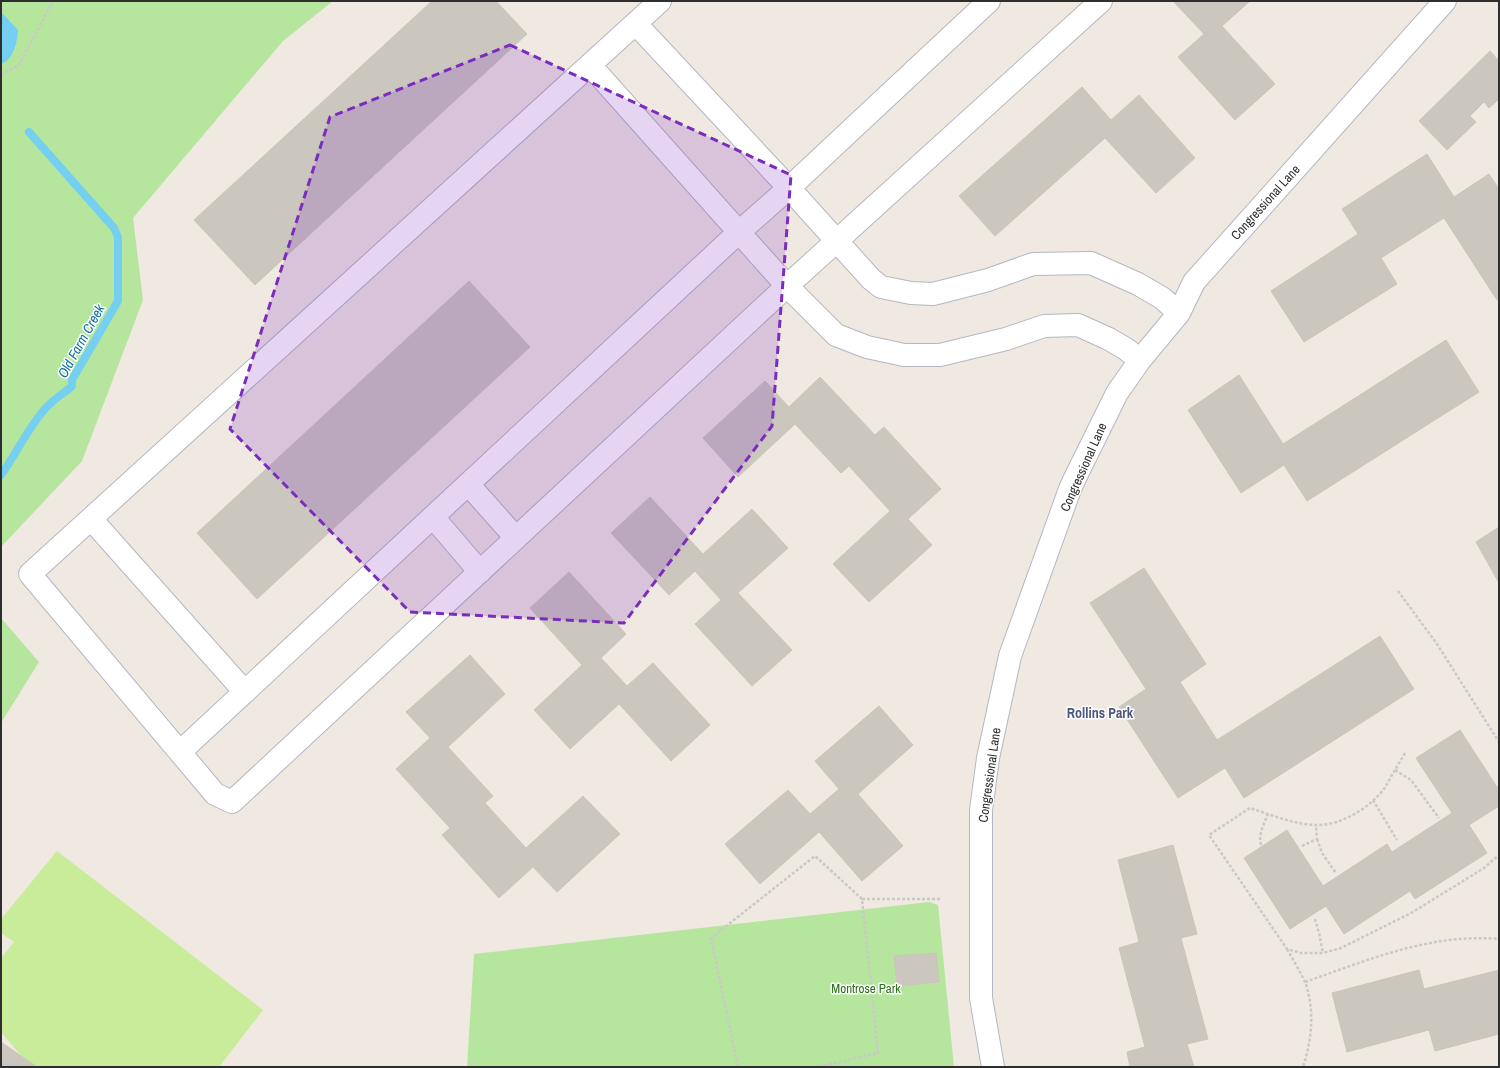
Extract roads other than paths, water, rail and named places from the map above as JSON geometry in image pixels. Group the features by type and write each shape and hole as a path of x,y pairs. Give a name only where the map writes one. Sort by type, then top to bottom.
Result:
{"street":[{"path":"660,1 30,574 215,794 232,802 787,286 1101,1"},
{"path":"180,752 989,1"},
{"name":"Congressional Lane","path":"993,1067 981,998 981,810 988,758 1010,656 1070,489 1117,393 1140,360 1179,313 1194,282 1445,1"},
{"path":"636,24 789,188 870,279 881,287 910,293 933,294 988,280 1033,264 1091,263 1138,284 1162,298 1179,313"},
{"path":"590,65 787,286 836,335 867,347 904,355 940,355 1006,340 1044,326 1078,325 1109,339 1126,349 1140,360"},
{"path":"468,484 516,538"},
{"path":"433,517 480,572"},
{"path":"91,519 245,692"}],"water":[{"path":"1,12 18,30 16,45 12,54 5,62 1,64"}],"waterway":[{"name":"Old Farm Creek","path":"1,475 44,410 72,386 72,380 118,301 118,237 114,228 29,132"}],"district":[{"name":"Rollins Park","path":"1100,713"}],"park label":[{"name":"Montrose Park","path":"866,988"}]}
